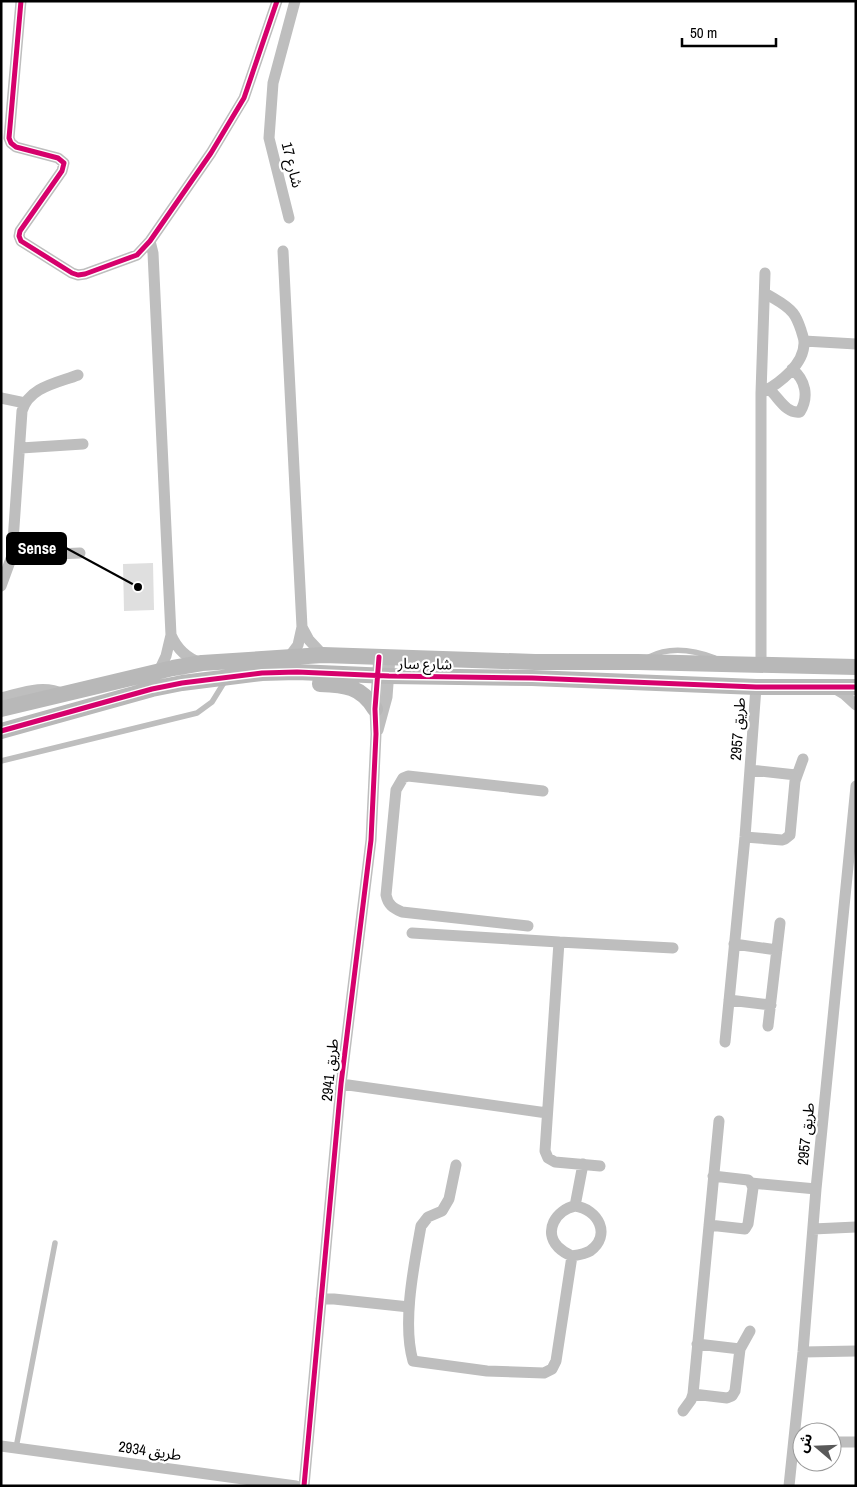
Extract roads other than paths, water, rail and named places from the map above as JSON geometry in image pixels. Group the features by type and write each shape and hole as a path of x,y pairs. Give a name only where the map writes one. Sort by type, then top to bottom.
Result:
{"street":[{"path":"21,1 9,138 16,147 58,158 64,163 62,171 20,230 19,236 21,241 78,275 137,255 150,241 211,153 244,98 277,1"},
{"name":"شارع 17","path":"290,218 270,138 273,83 296,1"},
{"path":"150,241 153,253 171,635 166,656 159,671"},
{"path":"283,251 302,627 298,645 289,657"},
{"path":"761,666 765,273"},
{"path":"765,293 787,307 794,314 804,341 802,352 792,369 765,391"},
{"path":"804,341 856,344"},
{"path":"765,391 788,410 796,413 800,412 805,398 805,386 800,375 792,369"},
{"path":"1,586 12,556 21,448 22,411 25,403 35,391 78,375"},
{"path":"1,398 25,403"},
{"path":"21,448 83,444"},
{"path":"12,556 80,552"},
{"path":"302,627 309,640 323,655"},
{"path":"171,635 178,648 184,654 202,663"},
{"name":"شارع سار","path":"1,709 159,671 202,663 323,655 534,662 638,662 856,668"},
{"name":"طريق 2941","path":"304,1486 341,1084 371,840 376,734 375,709 383,676 385,657"},
{"name":"شارع سار","path":"1,731 182,682 262,673 297,672 383,676 532,678 756,687 856,687"},
{"path":"262,673 282,680 350,687 365,696 375,709"},
{"name":"طريق 2941","path":"376,734 385,710 383,676"},
{"name":"طريق 2957","path":"725,1042 751,770 756,687"},
{"path":"832,687 844,694 856,705"},
{"path":"1,698 44,689 63,694"},
{"path":"745,837 782,840 788,837 791,832 796,775 803,758"},
{"path":"751,770 796,775"},
{"path":"528,926 402,912 392,908 387,902 386,895 396,790 402,778 408,776 543,791"},
{"name":"طريق 2957","path":"788,1486 803,1352 816,1189 856,786"},
{"path":"371,840 391,842"},
{"path":"768,1026 780,923"},
{"path":"412,933 673,948"},
{"path":"559,942 545,1151 548,1158 555,1162 600,1166"},
{"path":"734,944 777,950"},
{"path":"729,1000 771,1005"},
{"path":"341,1084 547,1113"},
{"path":"683,1411 693,1394 719,1121"},
{"path":"575,1206 583,1164"},
{"path":"456,1165 449,1199 442,1212 428,1217 421,1226 409,1307 409,1348 413,1361 487,1371 544,1373 552,1369 556,1361 572,1256"},
{"path":"713,1176 748,1180 751,1183 816,1189"},
{"path":"709,1225 742,1230 747,1227 753,1188 751,1183"},
{"path":"575,1206 584,1207 592,1211 598,1218 601,1227 600,1236 590,1251 572,1256 558,1248 552,1235 553,1221 562,1210 575,1206"},
{"path":"813,1229 856,1226"},
{"path":"321,1299 409,1307"},
{"path":"693,1394 727,1398 732,1396 735,1390 740,1349 750,1331"},
{"path":"697,1344 740,1349"},
{"path":"803,1352 856,1352"},
{"path":"842,1442 856,1442"},
{"name":"طريق 2934","path":"1,1446 296,1486"}],"lane":[{"path":"1,761 197,713 212,702 227,677"},
{"path":"16,1448 55,1243"}],"place":[{"name":"Sense","path":"138,587"}]}
